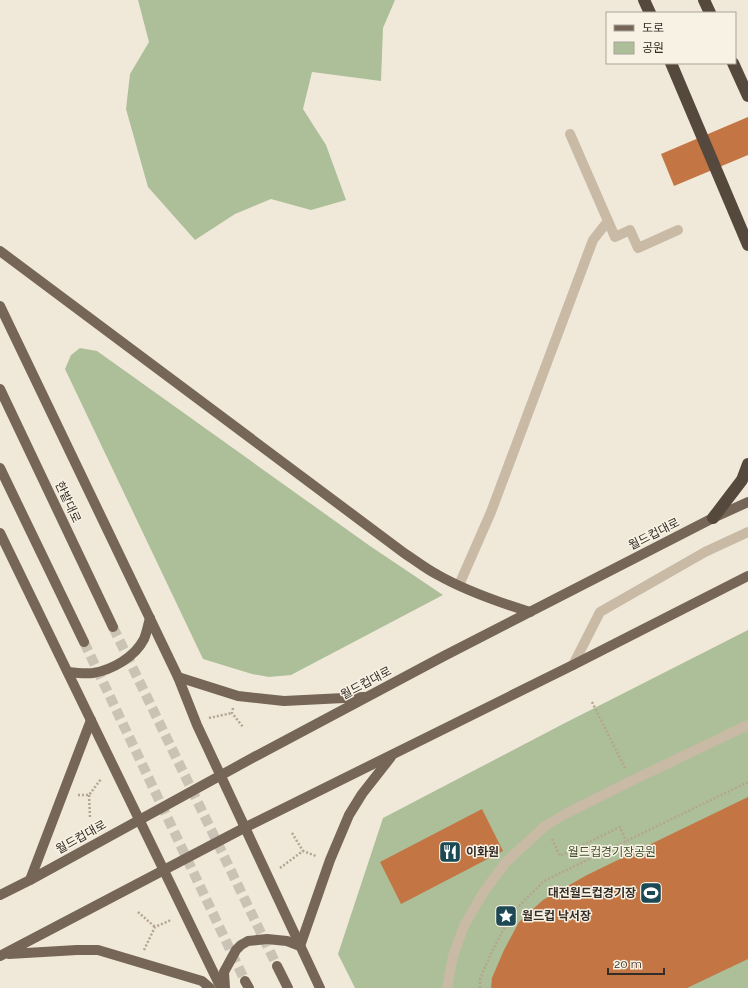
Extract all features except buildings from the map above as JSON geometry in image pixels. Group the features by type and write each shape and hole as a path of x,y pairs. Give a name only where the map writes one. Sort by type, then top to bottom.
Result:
{"highway":[{"path":"644,0 650,12"},
{"path":"704,0 710,12"},
{"path":"671,64 748,245"},
{"path":"733,64 748,96"},
{"path":"712,518 742,480 748,464"}],"main road":[{"path":"0,251 404,553 437,575 458,586 501,603 530,612"},
{"path":"0,306 178,677 197,725 244,828 320,988"},
{"name":"한밭대로","path":"0,389 113,627"},
{"path":"0,468 84,642"},
{"name":"월드컵대로","path":"0,895 368,696 712,518 748,502"},
{"path":"0,533 222,988"},
{"path":"2,955 244,828 573,665 748,576"},
{"path":"68,672 81,674 93,673 115,665 127,658 144,640 150,618"},
{"path":"178,677 238,696 284,702 368,696"},
{"path":"30,880 91,720"},
{"path":"300,946 330,860 349,815 362,794 394,754"},
{"path":"225,988 224,972 236,950 241,945 267,938 287,941 300,946"},
{"path":"2,955 98,950 202,981 210,988"},
{"path":"277,966 288,988"}],"lane":[{"path":"570,134 615,237 630,230 638,248 678,230"},
{"path":"458,586 491,512 593,240 608,221"},
{"path":"573,665 600,612 705,552 748,532"},
{"path":"447,988 453,956 464,926 483,894 506,862 546,826 567,813 631,781 748,725"}],"path":[{"path":"592,702 631,781"},
{"path":"233,707 232,713 243,727"},
{"path":"208,718 232,713"},
{"path":"90,817 89,794 101,779"},
{"path":"480,988 480,979 492,951 513,912 544,881 748,782"},
{"path":"74,794 89,794"},
{"path":"560,856 620,827 626,841"},
{"path":"292,832 303,851 320,858"},
{"path":"277,870 303,851"},
{"path":"138,912 155,927"},
{"path":"142,956 155,927 171,920"}],"green space":[{"path":"138,0 395,0 383,28 381,81 312,72 303,109 326,145 346,200 311,210 271,199 235,214 195,240 148,187 126,109 130,74 149,42"},
{"path":"80,348 97,351 370,546 443,595 291,675 269,677 252,674 203,659 65,369 71,355"},
{"name":"월드컵경기장공원","path":"748,630 748,988 355,988 338,954 383,818"}],"tunnel":[{"path":"113,627 277,966"},
{"path":"84,642 245,981"}],"place":[{"name":"이화원","path":"450,852"},
{"name":"대전월드컵경기장","path":"651,893"},
{"name":"월드컵 낙서장","path":"506,916"}]}
